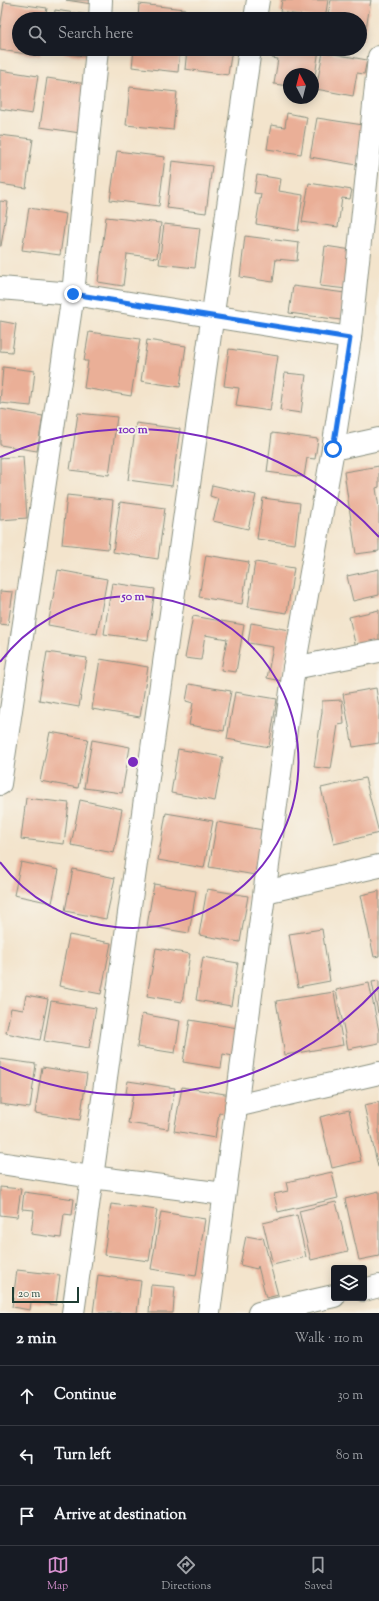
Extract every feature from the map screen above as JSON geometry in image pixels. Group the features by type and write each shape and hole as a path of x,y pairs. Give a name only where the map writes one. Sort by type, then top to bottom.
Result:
{"street":[{"path":"100,12 101,0"},
{"path":"256,12 258,0"},
{"path":"0,784 73,294 96,56"},
{"path":"73,1313 249,56"},
{"path":"209,1313 294,668 333,449 350,338 379,57"},
{"path":"0,288 73,294 350,338"},
{"path":"333,449 379,439"},
{"path":"294,668 379,651"},
{"path":"265,892 379,866"},
{"path":"236,1106 379,1073"},
{"path":"0,1163 92,1177 224,1194"},
{"path":"367,1289 379,1286"},
{"path":"259,1313 331,1297"}],"building":[{"path":"66,0 93,0 92,4"},
{"path":"282,0 328,0 326,12 280,12"},
{"path":"331,0 371,0 367,22 367,12 328,12"},
{"path":"4,2 47,8 46,12 12,12 12,52 0,50 0,29"},
{"path":"139,4 185,9 185,12 138,12"},
{"path":"55,10 69,12 55,12"},
{"path":"133,56 179,56 178,72 132,67"},
{"path":"186,56 231,56 228,75 185,69"},
{"path":"272,56 318,56 316,68 283,68 283,85 274,84 278,59 272,58"},
{"path":"322,56 345,56 367,60 364,74 357,73 353,96 319,90 319,73"},
{"path":"0,70 38,76 32,114 0,109"},
{"path":"47,78 87,84 80,133 40,127"},
{"path":"130,87 177,92 173,130 126,125"},
{"path":"287,113 307,117 301,154 267,149 271,125 285,127"},
{"path":"317,118 363,125 357,165 310,157"},
{"path":"0,135 33,139 26,188 0,184"},
{"path":"117,151 165,157 159,206 110,200"},
{"path":"172,161 212,166 206,213 167,208"},
{"path":"257,175 281,179 279,191 303,195 298,231 256,224 261,194 254,193"},
{"path":"309,183 352,190 350,199 342,198 338,227 302,222"},
{"path":"0,201 8,202 1,246 0,246"},
{"path":"29,208 66,214 60,255 22,250"},
{"path":"106,217 161,223 157,258 127,254 123,286 98,282"},
{"path":"164,224 200,228 195,268 159,264"},
{"path":"245,236 299,243 297,261 276,259 273,282 240,277"},
{"path":"325,246 352,250 347,289 320,286"},
{"path":"293,286 345,293 341,320 289,313"},
{"path":"0,321 16,324 12,352 0,351"},
{"path":"89,332 140,339 131,396 84,388 88,361 84,361"},
{"path":"147,340 186,346 180,387 141,381"},
{"path":"229,349 278,356 270,411 236,406 239,388 224,386"},
{"path":"3,367 35,371 31,406 0,403"},
{"path":"285,373 306,375 301,413 280,410"},
{"path":"0,409 43,416 37,451 0,445"},
{"path":"78,413 117,417 109,475 70,470"},
{"path":"136,423 180,429 172,486 128,480"},
{"path":"272,433 318,439 315,459 307,458 304,477 267,472"},
{"path":"23,456 27,518 0,520 0,458"},
{"path":"379,466 379,487 376,488 379,508 379,551 356,554 344,472"},
{"path":"212,485 256,495 248,529 213,521 219,499 210,496"},
{"path":"67,495 113,500 108,549 62,544"},
{"path":"263,498 300,503 295,544 257,539"},
{"path":"120,502 165,508 158,559 113,552"},
{"path":"206,555 249,562 242,604 199,597"},
{"path":"255,562 294,568 287,613 248,607"},
{"path":"379,569 379,595 353,601 347,576"},
{"path":"58,570 107,579 97,634 48,625"},
{"path":"112,583 155,589 148,640 104,634"},
{"path":"0,591 13,592 8,625 0,624"},
{"path":"379,610 379,647 357,652 349,617"},
{"path":"193,616 244,625 236,672 221,670 227,639 205,635 201,660 185,658"},
{"path":"251,623 290,630 282,681 267,678 273,647 248,643"},
{"path":"47,652 87,658 79,707 39,700"},
{"path":"100,659 148,667 140,717 92,709"},
{"path":"189,684 231,691 224,731 189,725 193,703 186,701"},
{"path":"376,688 379,707 379,743 353,747 343,694"},
{"path":"235,692 277,699 269,747 227,739"},
{"path":"342,700 344,724 338,725 331,769 314,767 322,712 322,701"},
{"path":"50,732 88,739 78,788 40,781"},
{"path":"92,740 130,747 122,793 84,788"},
{"path":"178,749 223,757 215,801 171,793"},
{"path":"365,778 379,833 334,844 321,788"},
{"path":"26,798 69,803 64,844 21,839"},
{"path":"80,800 122,809 114,853 71,845"},
{"path":"166,813 213,821 204,868 158,860"},
{"path":"217,822 263,830 255,875 209,867"},
{"path":"21,862 59,870 52,903 14,895"},
{"path":"73,869 115,878 106,919 65,911"},
{"path":"154,884 196,891 189,933 147,926"},
{"path":"207,889 248,896 240,942 199,935"},
{"path":"379,891 379,956 374,957 361,895"},
{"path":"322,929 330,981 298,987 289,934"},
{"path":"69,935 111,943 101,994 59,986"},
{"path":"156,948 190,954 182,1002 147,996"},
{"path":"203,957 238,963 231,1006 196,1000"},
{"path":"379,981 379,1013 378,1013 372,982"},
{"path":"369,983 379,1031 379,1043 348,1049 336,990"},
{"path":"334,992 343,1045 285,1055 276,1001"},
{"path":"26,995 48,999 40,1040 6,1033 11,1008 23,1010"},
{"path":"51,1001 96,1008 89,1048 44,1041"},
{"path":"142,1014 180,1021 175,1053 137,1047"},
{"path":"190,1020 238,1028 233,1056 223,1054 221,1068 183,1062"},
{"path":"0,1059 36,1064 30,1108 0,1104"},
{"path":"42,1067 87,1074 80,1120 35,1113"},
{"path":"128,1081 175,1088 168,1129 128,1123 133,1094 126,1093"},
{"path":"182,1087 231,1095 227,1114 219,1113 215,1138 174,1131"},
{"path":"379,1102 379,1167 378,1167 364,1105"},
{"path":"349,1110 361,1161 332,1168 320,1117"},
{"path":"332,1172 338,1198 278,1212 274,1194 288,1191 286,1182"},
{"path":"0,1187 21,1189 17,1217 0,1215"},
{"path":"379,1191 379,1256 359,1260 345,1199"},
{"path":"24,1192 74,1199 72,1215 64,1214 61,1238 31,1234 34,1210 22,1209"},
{"path":"336,1202 348,1251 311,1260 299,1211"},
{"path":"111,1204 157,1210 149,1261 104,1255"},
{"path":"161,1212 205,1219 196,1276 151,1269"},
{"path":"297,1215 306,1257 273,1265 263,1223"},
{"path":"246,1236 257,1238 263,1237 278,1295 266,1298 258,1266 257,1269 240,1265"},
{"path":"17,1270 60,1275 56,1305 31,1302 30,1310 12,1307"},
{"path":"98,1275 141,1281 137,1313 93,1313"},
{"path":"151,1285 175,1287 173,1313 149,1313"}],"route":[{"path":"73,294 350,338 333,449"}]}
